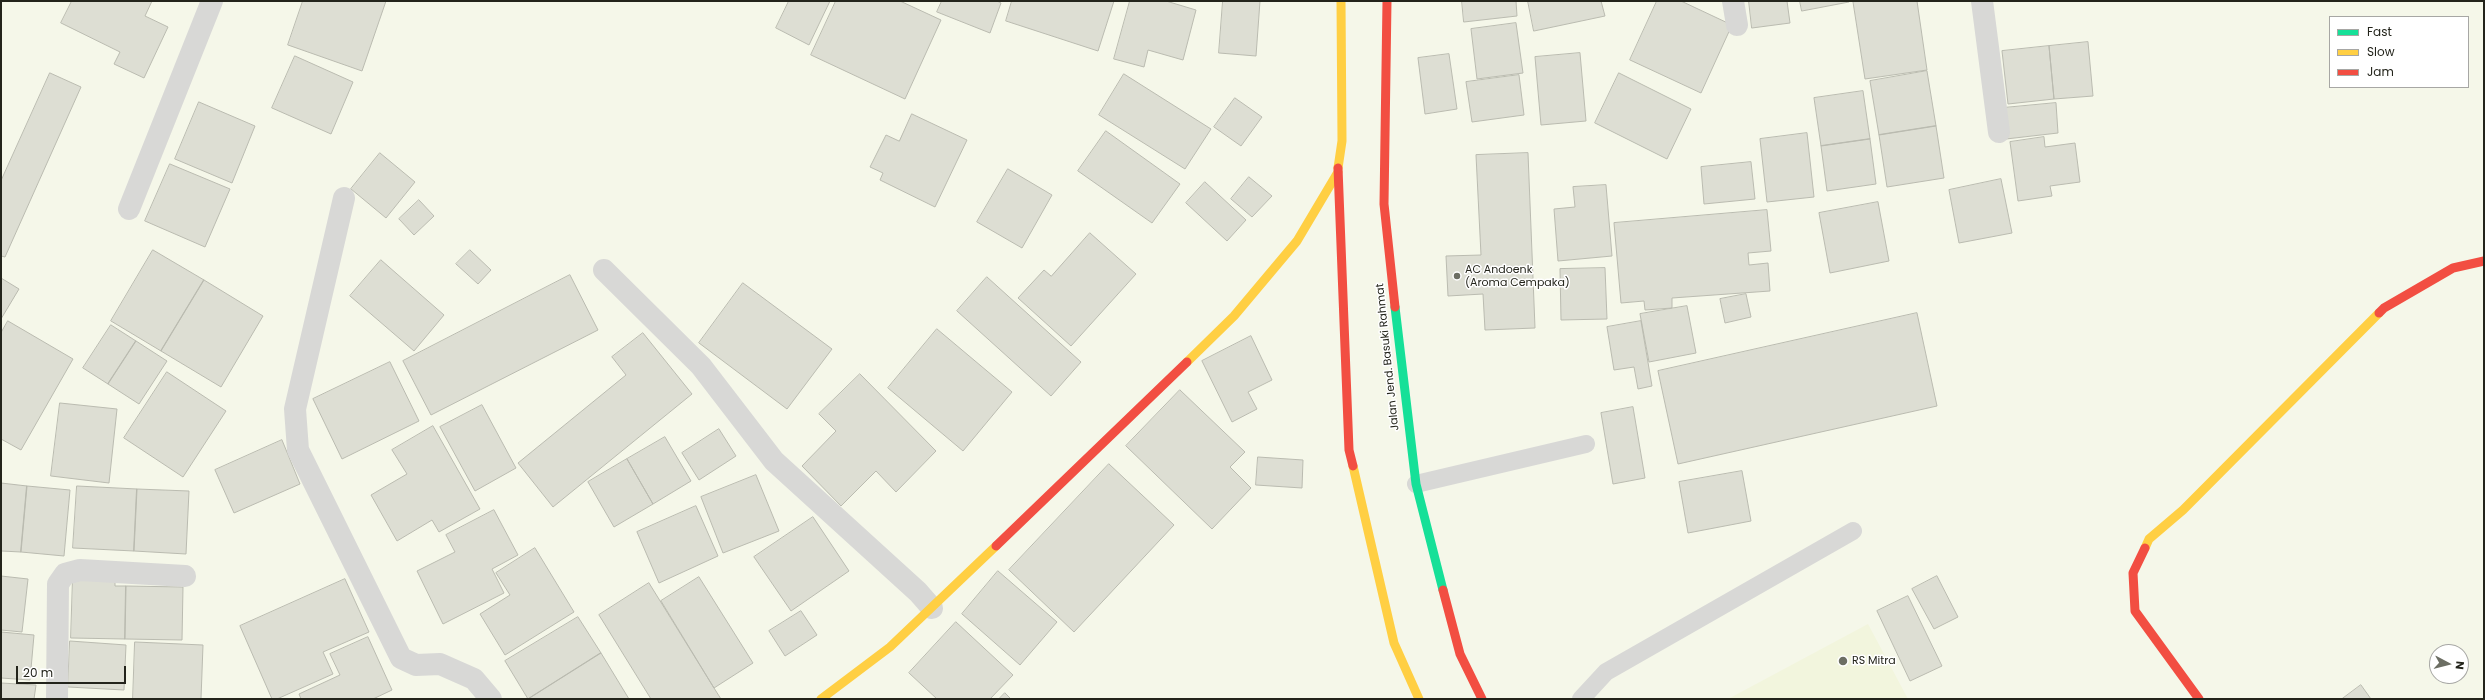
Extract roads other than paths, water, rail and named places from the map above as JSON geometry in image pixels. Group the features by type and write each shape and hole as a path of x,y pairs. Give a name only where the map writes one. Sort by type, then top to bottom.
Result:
{"main road":[{"path":"1341,1 1342,141 1338,172 1349,450 1369,542 1394,643 1419,699"},
{"name":"Jalan Jend. Basuki Rahmat","path":"1387,1 1384,204 1405,403 1416,484 1460,654 1482,699"},
{"path":"821,699 890,647 1234,316 1297,241 1338,172"},
{"path":"2199,699 2135,611 2133,573 2150,539 2183,510 2384,308 2453,268 2484,262"}],"street":[{"path":"129,208 212,1"},
{"path":"1733,1 1737,25"},
{"path":"1982,1 1999,132"},
{"path":"344,198 296,409 298,450 401,658 416,665 440,664 474,679 491,699"},
{"path":"604,270 701,366 774,461 918,592 932,608"},
{"path":"57,699 58,584 65,574 80,570 185,576"}],"lane":[{"path":"1416,484 1586,444"},
{"path":"1581,699 1606,672 1853,531"}],"place":[{"name":"AC Andoenk (Aroma Cempaka)","path":"1457,276"},
{"name":"RS Mitra","path":"1843,661"}]}
